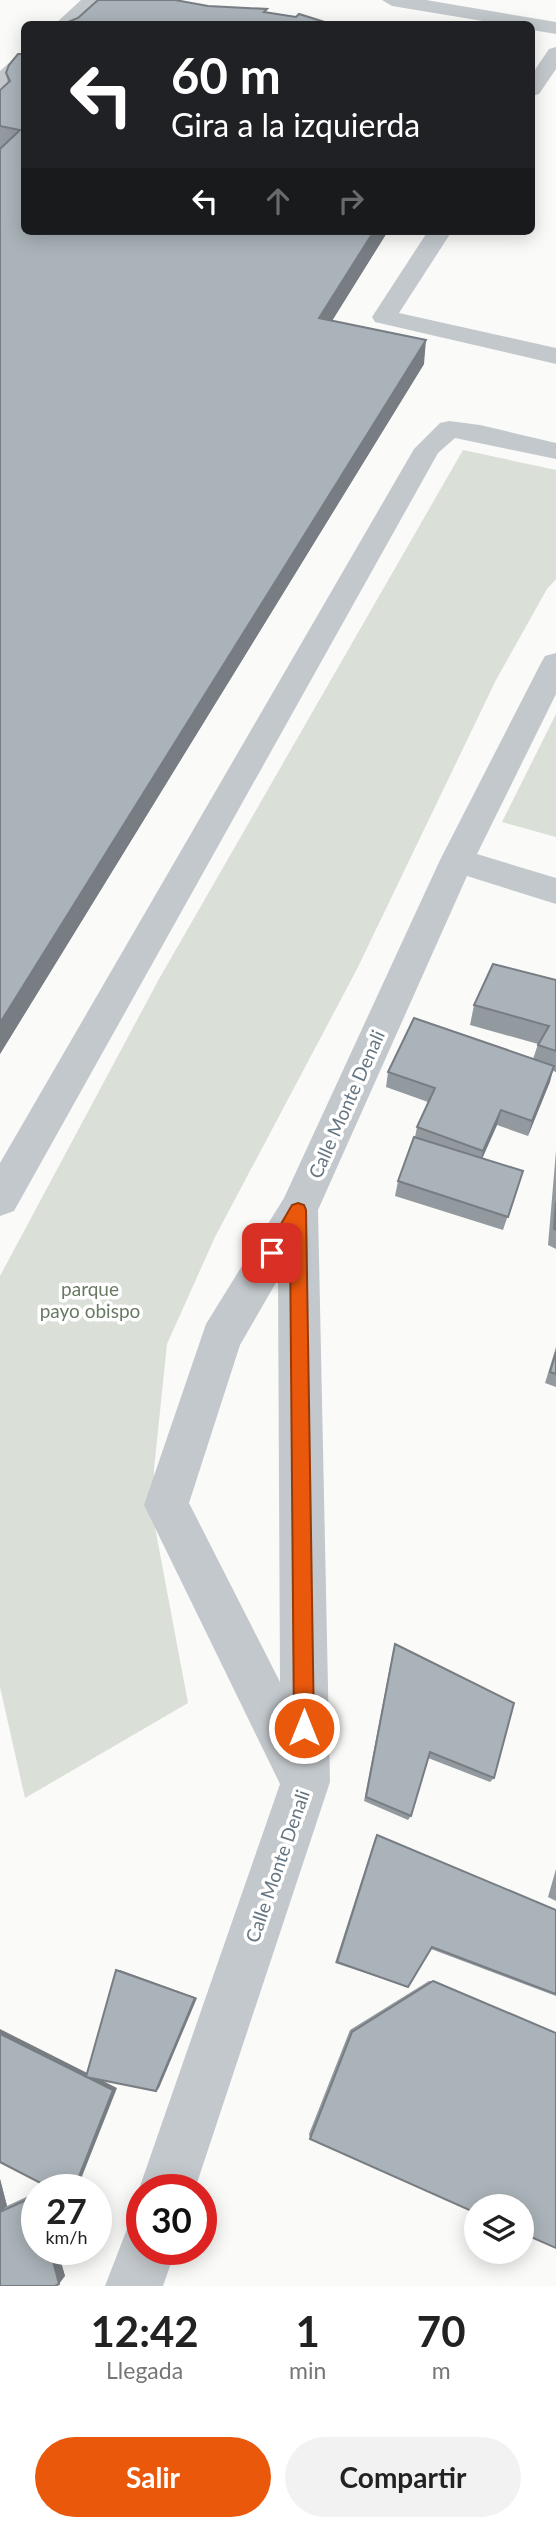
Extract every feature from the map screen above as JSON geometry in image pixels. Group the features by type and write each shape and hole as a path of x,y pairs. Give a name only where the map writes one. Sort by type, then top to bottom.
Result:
{"street":[{"path":"68,21 93,0"},
{"path":"392,0 515,21"},
{"path":"535,24 556,28"},
{"path":"535,81 556,53"},
{"path":"0,82 21,63"},
{"path":"437,235 384,317 556,356"},
{"path":"0,1199 427,449 449,429 480,433 556,451"},
{"name":"Calle Monte Denali","path":"172,2174 305,1782 298,1210 457,860 556,663"},
{"path":"457,860 556,891"},
{"path":"298,1210 220,1338 166,1505 305,1782"},
{"path":"134,2286 141,2265"}],"green space":[{"name":"parque payo obispo","path":"463,450 556,470 556,579 547,589 496,680 357,969 215,1237 167,1344 154,1469 154,1522 188,1703 25,1798 0,1687 0,1276 159,979"},
{"path":"556,714 556,837 502,822"}],"building":[{"path":"98,0 175,0 208,6 267,9 264,12 296,17 299,14 321,21 70,21 78,18"},
{"path":"21,54 21,235 371,235 319,318 426,340 0,1023 0,149 20,130 0,126 0,90 10,81 6,73 9,65"},
{"path":"493,964 556,980 556,1051 538,1045 549,1026 474,1005"},
{"path":"414,1018 554,1066 532,1121 501,1110 483,1151 417,1127 435,1088 388,1072"},
{"path":"414,1137 523,1171 508,1217 398,1181"},
{"path":"556,1352 556,1374 550,1372"},
{"path":"395,1644 514,1703 494,1778 430,1752 411,1816 366,1797"},
{"path":"377,1835 556,1910 556,1994 432,1947 408,1987 337,1962"},
{"path":"116,1970 195,1998 156,2091 86,2077"},
{"path":"433,1981 556,2033 556,2248 534,2238 534,2194 464,2194 464,2208 310,2139 352,2032"},
{"path":"0,2034 113,2090 80,2174 23,2174 0,2162"},
{"path":"21,2202 21,2265 54,2265 59,2284 0,2286 0,2212"}],"route":[{"path":"272,1253 298,1210 304,1728"}]}
